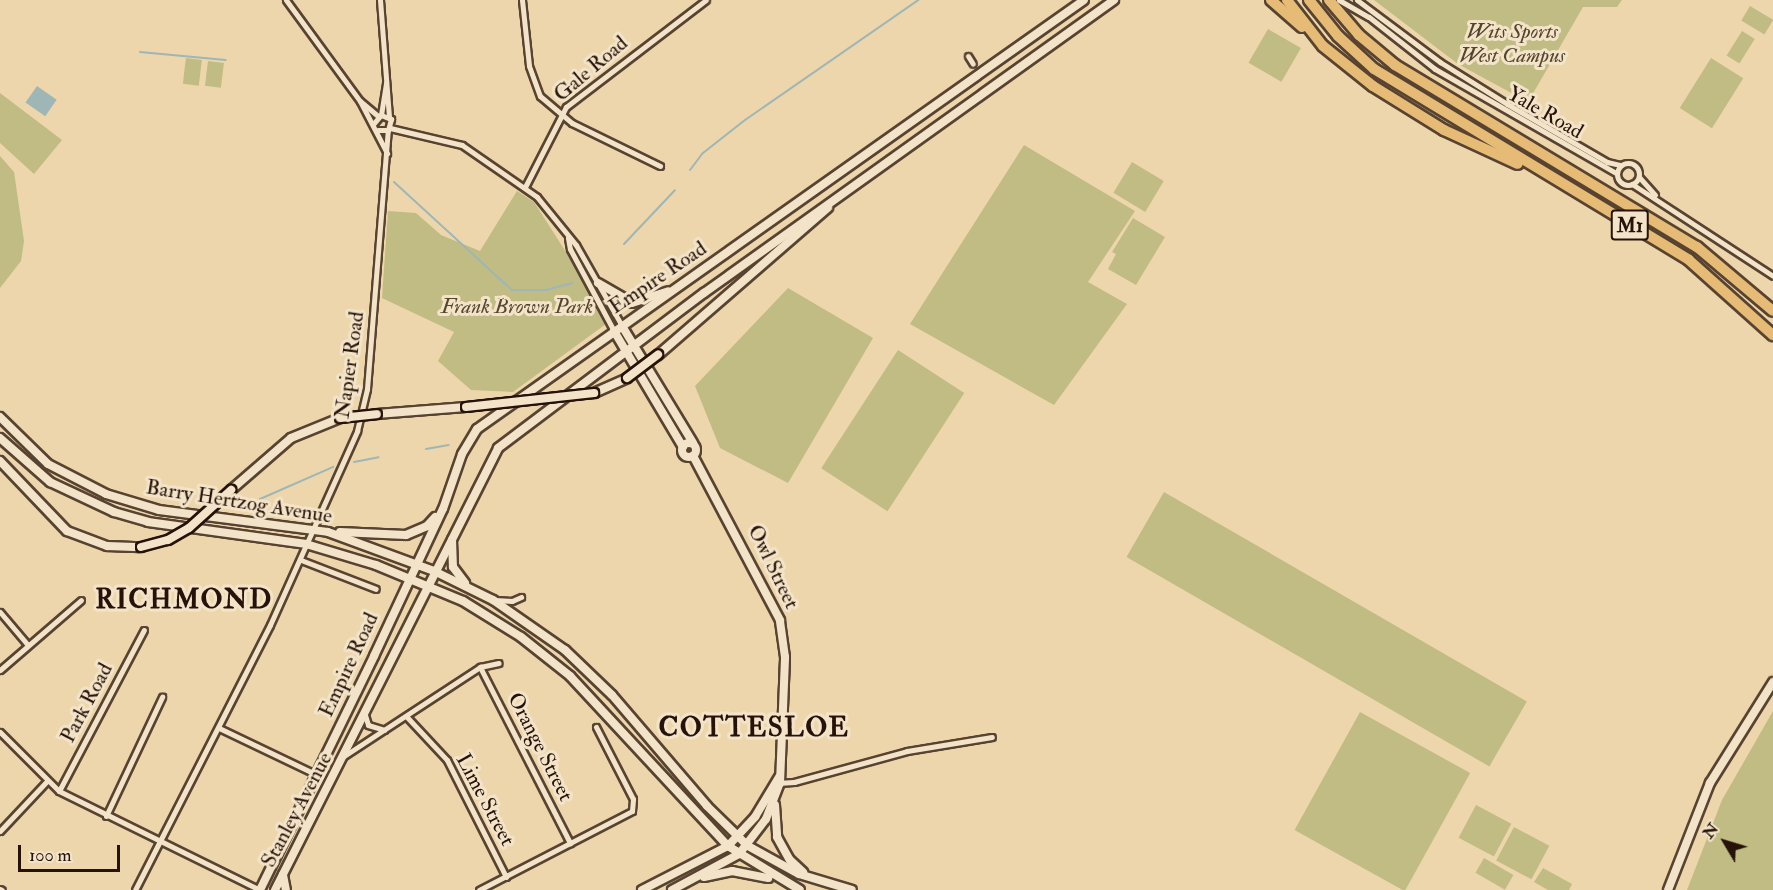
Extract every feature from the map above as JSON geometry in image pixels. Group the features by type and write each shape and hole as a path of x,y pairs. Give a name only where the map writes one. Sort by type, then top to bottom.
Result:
{"highway":[{"path":"1271,0 1373,86 1443,130 1471,136"},
{"path":"1287,0 1314,36"},
{"name":"M1","path":"1309,0 1338,36 1374,69 1471,136 1532,167 1689,260 1773,335"},
{"name":"M1","path":"1329,0 1359,35 1395,65 1697,247 1773,311"}],"main road":[{"name":"Empire Road","path":"317,775 443,508 462,454 477,429 1084,0"},
{"name":"Empire Road","path":"341,758 498,448 830,202 1114,0"},
{"path":"0,461 67,531 107,546 141,547 168,540 189,528 291,438 340,418 594,393 627,378 658,355 812,225 830,202"},
{"path":"598,283 632,303 684,284"},
{"path":"614,331 631,350 693,443 696,448 693,456 685,455 683,447 631,350 622,326"},
{"name":"Barry Hertzog Avenue","path":"0,417 48,464 106,494 159,510 328,531 434,571 493,600 565,650 612,695 738,838 748,846 817,881"},
{"name":"Barry Hertzog Avenue","path":"0,438 51,482 114,512 148,522 306,543 427,586 500,622 570,676 728,846 782,882"},
{"path":"683,447 693,443"},
{"name":"Owl Street","path":"693,456 780,620 784,664 775,801 748,846 739,854 694,879"},
{"path":"328,531 406,535 427,526 443,508"},
{"path":"453,534 453,567 468,586"},
{"path":"1668,890 1710,783 1773,682"},
{"name":"Stanley Avenue","path":"275,890 341,758"},
{"name":"Stanley Avenue","path":"260,890 317,775"},
{"name":"Owl Street","path":"642,890 728,846 738,838 761,808 778,780"},
{"path":"775,801 775,829 782,850 796,867 817,881 852,890"},
{"path":"672,890 694,879 732,872 782,882 800,890"},
{"path":"283,874 286,890"}],"street":[{"path":"286,0 360,100 380,115 390,118 407,130"},
{"path":"380,0 390,118"},
{"path":"522,0 533,81 540,96 561,115 660,166"},
{"name":"Gale Road","path":"525,187 561,115 706,0"},
{"name":"Yale Road","path":"1339,0 1369,17 1435,69 1607,162 1620,165"},
{"name":"Yale Road","path":"1357,0 1440,62 1616,173"},
{"path":"968,56 973,64"},
{"path":"374,123 380,115 386,82"},
{"name":"Napier Road","path":"360,100 378,130 387,153"},
{"name":"Napier Road","path":"135,890 219,728 301,560 306,543 351,446 367,389 390,118"},
{"path":"378,130 407,130 462,146 525,187 543,203 568,238 598,283 622,326"},
{"path":"1660,201 1639,177 1634,164 1620,165 1616,173 1623,184 1632,184 1660,201 1773,276"},
{"path":"1632,184 1639,177"},
{"path":"568,238 570,249 614,331"},
{"path":"301,560 376,589"},
{"path":"493,600 512,601 521,597"},
{"path":"0,670 81,600"},
{"path":"0,612 28,645"},
{"name":"Park Road","path":"59,791 144,630"},
{"name":"Stanley Avenue","path":"341,758 480,667 499,663"},
{"name":"Orange Street","path":"480,667 570,843"},
{"path":"106,816 162,697"},
{"path":"365,709 368,724 384,730"},
{"name":"Lime Street","path":"406,716 447,760 507,877"},
{"path":"479,890 633,809 633,799 596,727"},
{"path":"219,728 317,775"},
{"path":"0,732 59,791 260,890"},
{"path":"778,780 907,751 992,737"},
{"path":"0,831 47,781"}],"green space":[{"name":"Wits Sports West Campus","path":"1374,0 1622,0 1617,7 1583,7 1528,102 1458,64"},
{"path":"1750,6 1773,20 1764,34 1741,21"},
{"path":"1268,29 1301,48 1281,82 1248,63"},
{"path":"1742,31 1755,39 1739,64 1727,56"},
{"path":"186,58 202,60 199,86 183,84"},
{"path":"1711,58 1743,78 1712,128 1680,108"},
{"path":"208,61 224,63 221,88 205,86"},
{"path":"0,93 62,140 34,174 0,143"},
{"path":"1024,145 1135,211 1088,282 1127,304 1054,405 910,324"},
{"path":"0,156 14,172 24,241 21,261 0,288"},
{"path":"1132,162 1164,181 1145,212 1113,193"},
{"name":"Frank Brown Park","path":"517,191 534,202 610,321 513,392 471,390 438,361 454,332 382,298 388,211 416,213 441,235 480,251"},
{"path":"1133,218 1165,237 1136,285 1108,269 1116,254 1112,252"},
{"path":"788,288 873,338 788,483 720,448 695,386"},
{"path":"898,350 964,393 887,511 821,468"},
{"path":"1164,492 1527,701 1489,766 1126,557"},
{"path":"1773,711 1773,890 1687,890 1722,800"},
{"path":"1360,712 1470,773 1405,890 1295,830"},
{"path":"1476,805 1511,824 1494,856 1459,838"},
{"path":"1514,827 1549,846 1531,879 1496,861"},
{"path":"1484,858 1513,875 1505,890 1476,873"},
{"path":"1543,868 1572,884 1569,890 1548,890 1534,882"}],"water":[{"path":"37,86 57,100 45,116 26,102"}],"waterway":[{"path":"690,170 703,153 745,120 918,0"},
{"path":"140,52 226,60"},
{"path":"394,182 512,290 546,290 572,283"},
{"path":"624,244 675,190"},
{"path":"426,449 449,445"},
{"path":"354,462 379,457"},
{"path":"260,499 333,467"}],"district":[{"name":"RICHMOND","path":"184,600"},
{"name":"COTTESLOE","path":"754,728"}]}
